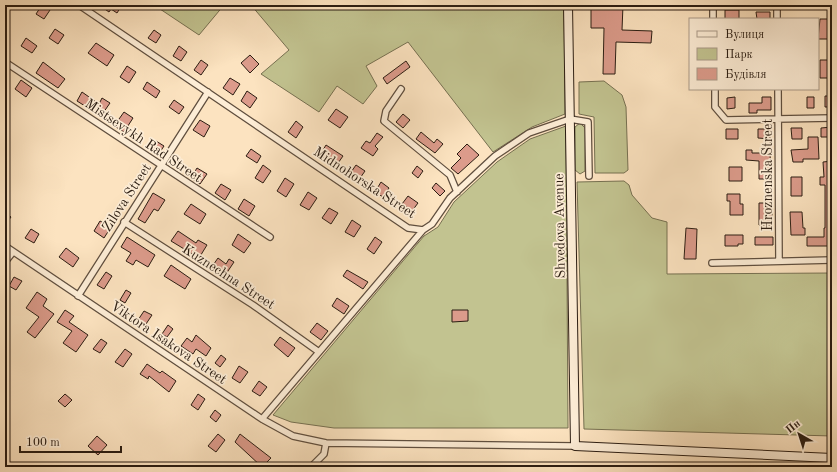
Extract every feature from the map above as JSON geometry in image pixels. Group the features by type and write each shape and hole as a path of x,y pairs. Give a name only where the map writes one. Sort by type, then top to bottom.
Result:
{"street":[{"name":"Midnohorska Street","path":"79,5 408,228 423,230 432,224 457,192 495,156 530,133 570,119"},
{"name":"Shvedova Avenue","path":"568,5 575,446"},
{"path":"713,5 713,18"},
{"path":"777,5 778,18"},
{"name":"Mistsevykh Rad Street","path":"5,62 160,166 270,237"},
{"path":"401,89 386,111 384,121 450,175 457,192"},
{"path":"715,90 715,107 726,120 832,118"},
{"name":"Hroznenska Street","path":"778,90 779,261"},
{"name":"Zilova Street","path":"78,296 208,92"},
{"path":"570,119 588,122 589,176"},
{"name":"Kuznechna Street","path":"124,222 254,305 319,352"},
{"path":"262,419 423,230"},
{"name":"Viktora Isakova Street","path":"5,246 262,419 293,436 326,443 575,446"},
{"path":"5,262 13,252"},
{"path":"712,263 832,260"},
{"path":"311,467 324,454 326,443"},
{"path":"575,446 832,458"}],"green space":[{"path":"154,5 224,5 199,35"},
{"path":"251,5 564,5 565,114 532,127 493,152 408,42 366,66 377,86 363,104 337,86 319,112 261,74 289,50"},
{"path":"604,81 622,95 626,107 628,170 624,173 595,173 594,117 579,114 579,82"},
{"path":"580,123 585,128 585,171 580,174 575,170 575,127"},
{"path":"566,126 568,428 334,428 291,422 273,415 424,236 438,227 454,202 497,162 530,139"},
{"path":"624,181 629,185 632,195 652,218 667,222 667,274 832,273 832,436 584,429 577,182"}],"building":[{"path":"42,5 49,5 52,7 44,19 36,14"},
{"path":"99,5 122,5 117,13 111,9 109,12"},
{"path":"591,5 623,5 622,30 652,31 651,43 616,42 615,74 603,74 604,28 591,28"},
{"path":"725,10 739,10 739,18 725,18"},
{"path":"756,12 770,12 770,18 757,18"},
{"path":"820,19 832,19 832,39 819,39"},
{"path":"55,29 64,35 58,44 49,38"},
{"path":"154,30 161,35 156,43 148,38"},
{"path":"26,38 37,46 32,53 21,46"},
{"path":"96,43 114,55 107,66 88,53"},
{"path":"179,46 187,52 181,61 173,56"},
{"path":"250,55 259,64 250,73 241,63"},
{"path":"201,60 208,65 201,75 194,70"},
{"path":"820,60 832,60 832,78 820,78"},
{"path":"406,61 410,67 387,84 383,78"},
{"path":"43,62 65,79 58,88 36,73"},
{"path":"127,66 136,72 129,83 120,77"},
{"path":"230,78 240,84 233,95 223,88"},
{"path":"21,80 32,88 26,97 15,89"},
{"path":"147,82 160,91 156,98 143,89"},
{"path":"247,91 257,98 250,108 241,101"},
{"path":"82,92 99,104 102,98 110,103 101,116 77,101"},
{"path":"825,96 832,96 832,107 825,107"},
{"path":"735,97 735,108 727,109 727,98"},
{"path":"762,97 771,97 771,110 757,110 757,113 749,113 749,103 762,103"},
{"path":"807,97 814,97 814,108 807,108"},
{"path":"174,100 184,107 179,114 169,107"},
{"path":"336,109 348,117 340,128 328,120"},
{"path":"124,112 133,118 124,132 114,126"},
{"path":"403,114 410,120 403,128 396,122"},
{"path":"200,120 210,126 204,137 193,130"},
{"path":"296,121 303,127 296,138 288,132"},
{"path":"832,127 832,137 821,137 821,128"},
{"path":"791,128 802,128 802,139 792,139"},
{"path":"726,129 738,129 738,139 726,139"},
{"path":"758,129 770,129 770,139 758,138"},
{"path":"421,132 434,143 437,139 443,144 435,153 416,139"},
{"path":"377,133 383,137 375,146 378,149 373,156 361,148 366,141 370,143"},
{"path":"808,137 818,137 819,159 803,159 803,162 793,162 791,150 808,149"},
{"path":"156,141 164,146 158,155 150,150"},
{"path":"467,144 479,155 458,174 451,168 461,158 457,154"},
{"path":"326,145 343,156 336,166 320,155"},
{"path":"251,149 261,156 257,163 246,156"},
{"path":"746,150 752,150 752,153 770,153 771,179 759,179 759,161 746,160"},
{"path":"832,161 832,246 807,246 807,237 824,237 825,185 820,185 820,177 824,177 823,162"},
{"path":"263,165 271,171 263,183 255,178"},
{"path":"356,165 365,171 358,181 349,175"},
{"path":"417,166 423,171 418,178 412,173"},
{"path":"729,167 742,167 742,181 729,181"},
{"path":"197,168 207,174 200,184 191,178"},
{"path":"791,177 802,177 802,196 791,196"},
{"path":"285,178 294,184 286,197 277,191"},
{"path":"381,182 389,188 383,197 375,192"},
{"path":"436,183 445,191 440,196 432,188"},
{"path":"221,184 231,190 225,200 215,193"},
{"path":"308,192 317,198 309,210 300,205"},
{"path":"153,193 165,200 158,211 154,209 145,223 138,219"},
{"path":"727,194 740,194 740,204 743,204 743,215 730,215 730,201 727,201"},
{"path":"765,195 772,195 772,225 759,225 759,203 765,203"},
{"path":"408,196 418,203 412,211 402,204"},
{"path":"244,199 255,206 249,216 238,209"},
{"path":"191,204 206,214 200,224 184,214"},
{"path":"329,208 338,213 331,224 322,218"},
{"path":"5,212 11,217 5,225"},
{"path":"790,212 802,212 805,235 791,235"},
{"path":"352,220 361,226 354,237 345,232"},
{"path":"100,221 111,227 104,238 94,231"},
{"path":"686,228 697,229 696,259 684,259"},
{"path":"31,229 39,234 34,243 25,238"},
{"path":"178,231 196,243 198,240 207,245 199,258 171,241"},
{"path":"238,234 251,243 244,253 232,245"},
{"path":"725,235 743,235 743,244 738,244 738,246 725,246"},
{"path":"127,237 155,255 148,267 136,260 133,265 126,261 131,253 121,247"},
{"path":"375,237 382,242 374,254 367,249"},
{"path":"755,237 773,237 773,245 755,245"},
{"path":"66,248 79,258 73,267 59,257"},
{"path":"218,258 226,264 229,259 234,262 224,277 211,268"},
{"path":"171,265 191,279 185,289 164,276"},
{"path":"347,270 368,282 363,289 343,276"},
{"path":"106,272 112,276 104,289 97,285"},
{"path":"14,277 22,281 16,290 9,286"},
{"path":"126,290 131,293 125,303 120,300"},
{"path":"37,292 47,299 43,306 54,314 35,338 27,332 39,317 26,308"},
{"path":"337,298 349,306 344,314 332,306"},
{"path":"65,310 74,316 69,322 88,335 76,352 63,343 72,331 57,322"},
{"path":"452,310 468,310 468,321 452,322"},
{"path":"144,311 152,315 146,324 138,320"},
{"path":"317,323 328,331 321,340 310,332"},
{"path":"168,325 173,329 167,337 162,334"},
{"path":"196,335 211,348 206,356 196,349 193,354 181,346 187,338 192,342"},
{"path":"280,337 295,348 288,357 274,345"},
{"path":"101,339 107,343 100,353 93,349"},
{"path":"125,349 132,354 123,367 115,362"},
{"path":"221,355 226,359 220,367 215,363"},
{"path":"147,364 160,373 162,371 176,381 169,392 149,376 148,379 140,374"},
{"path":"239,366 248,372 240,383 232,378"},
{"path":"259,381 267,387 260,396 252,391"},
{"path":"65,394 72,400 65,407 58,401"},
{"path":"198,394 205,399 198,410 191,405"},
{"path":"215,410 221,415 216,422 210,417"},
{"path":"218,434 225,440 216,452 208,446"},
{"path":"240,434 271,458 262,467 235,442"},
{"path":"97,436 107,445 98,455 88,446"}]}
